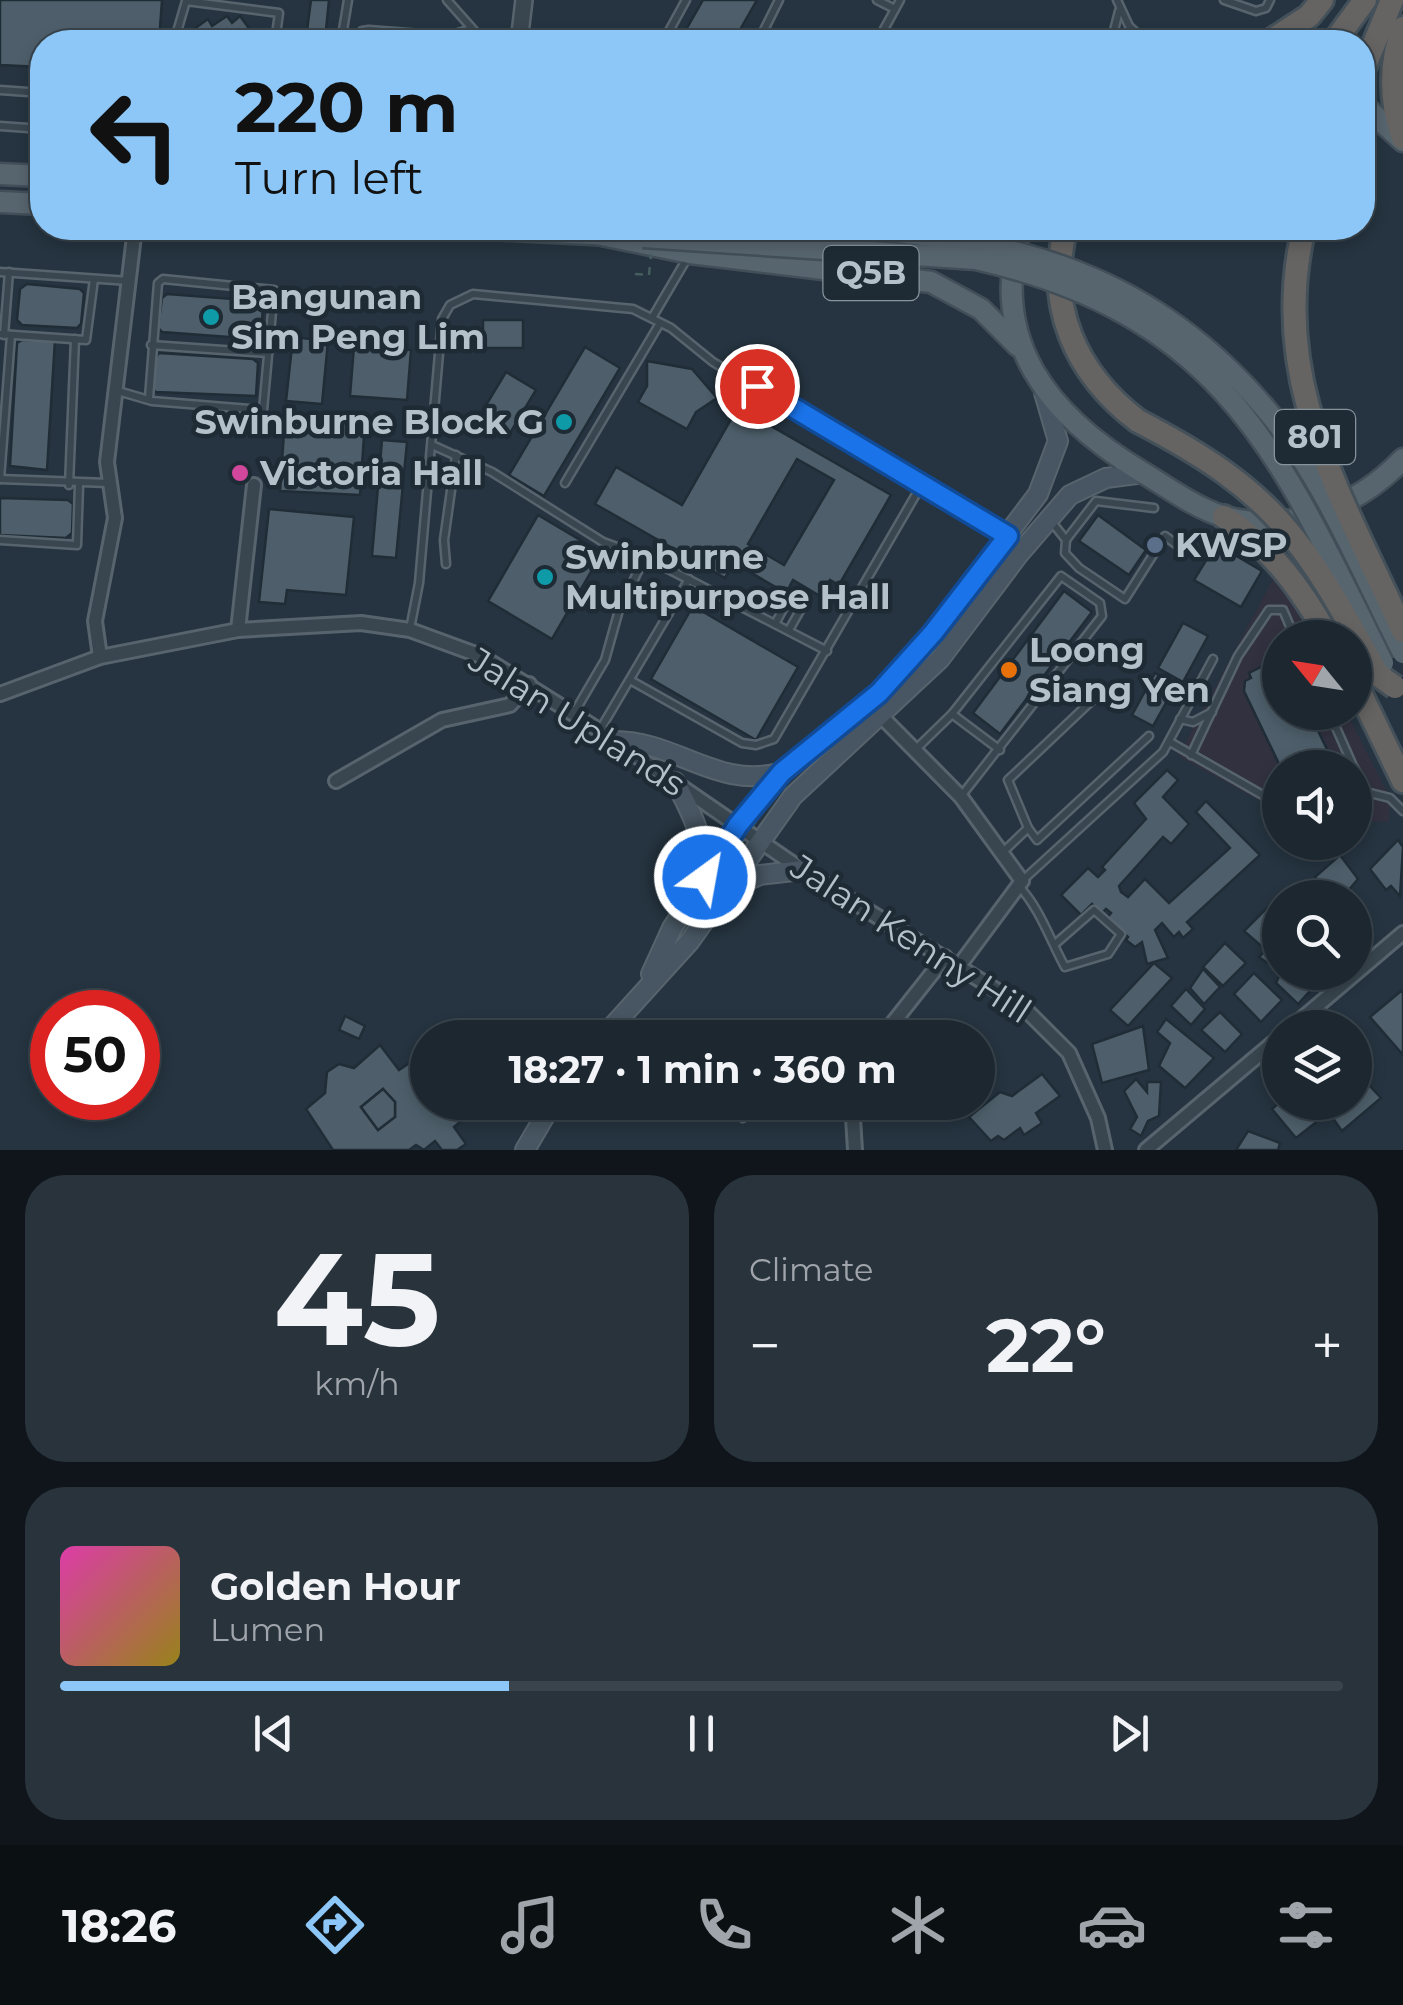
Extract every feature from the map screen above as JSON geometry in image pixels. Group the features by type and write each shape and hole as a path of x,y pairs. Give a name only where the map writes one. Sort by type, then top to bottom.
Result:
{"highway":[{"path":"1287,30 1309,16 1322,0"},
{"path":"1343,30 1365,0"},
{"path":"1375,41 1392,0"},
{"path":"1403,28 1392,73 1396,118 1403,139"},
{"name":"801","path":"1063,240 1057,270 1067,331 1091,377 1112,401 1138,420 1199,453 1267,505 1305,548 1378,676 1399,695"},
{"name":"801","path":"1302,240 1295,279 1294,330 1309,420 1403,631"},
{"path":"1224,516 1266,548 1319,620"},
{"path":"1372,717 1403,781"}],"main road":[{"path":"1375,115 1403,139"},
{"path":"0,174 30,175"},
{"path":"0,202 30,203"},
{"name":"Q5B","path":"625,240 690,254 931,282 981,309 1025,356"},
{"name":"Q5B","path":"688,240 976,259 1027,270 1145,326 1232,398 1274,453 1295,486 1399,695"},
{"path":"964,240 1035,254 1090,273 1172,320 1220,362 1285,436 1312,479 1403,653"},
{"path":"672,928 738,825 782,772 879,693 933,633 1008,536 1052,466 1058,441 1043,390 1025,356 1012,316 1014,253 1018,240"},
{"path":"1043,390 1099,446 1224,516 1278,521 1315,516 1352,500 1403,459"},
{"path":"617,1020 690,941 802,787 940,658 1048,518 1087,484 1144,473"},
{"path":"607,735 736,778 756,780 782,772"},
{"path":"647,984 702,859 700,834 675,782"},
{"path":"726,890 760,876 802,870"},
{"path":"525,1150 542,1120"}],"street":[{"path":"520,30 524,0"},
{"path":"100,657 96,621 116,518 107,462 135,240"},
{"path":"238,630 254,485"},
{"name":"Jalan Uplands","path":"0,694 100,657 238,630 361,623 410,630 481,656 528,684 760,841"},
{"path":"336,781 442,720 510,705 528,684"},
{"path":"880,716 961,797 1020,883 959,966"},
{"name":"Jalan Kenny Hill","path":"760,841 1022,1006 1069,1053 1098,1118 1105,1150"},
{"path":"1313,1010 1403,934"},
{"path":"895,1020 945,957"},
{"path":"1146,1150 1262,1052"},
{"path":"853,1120 855,1150"}],"lane":[{"path":"343,30 348,0"},
{"path":"447,0 472,30"},
{"path":"669,30 686,0"},
{"path":"764,30 779,0"},
{"path":"877,0 895,9"},
{"path":"884,30 900,0"},
{"path":"1117,0 1136,30"},
{"path":"1224,0 1256,11 1266,8 1270,0"},
{"path":"178,30 186,1 279,13 277,30"},
{"path":"1114,30 1120,10"},
{"path":"0,90 30,93"},
{"path":"0,126 30,128"},
{"path":"652,318 690,254"},
{"path":"109,483 69,485 0,479 4,272 130,281"},
{"path":"5,334 86,340 94,279"},
{"path":"116,390 149,398 262,410 274,290 163,279 154,289 149,398"},
{"path":"410,630 419,583 442,320 460,297 473,294 621,306 652,318 714,362 1008,536"},
{"path":"565,482 660,323"},
{"path":"69,485 76,339"},
{"path":"152,345 268,353"},
{"path":"432,445 456,454 603,542 645,557 827,651"},
{"path":"446,564 444,540 456,454"},
{"path":"630,680 742,743 756,746 774,739 922,484"},
{"path":"0,540 77,546 79,485"},
{"path":"1154,508 1096,501 1066,540 1065,552 1078,568 1125,600 1165,536 1177,545"},
{"path":"1048,518 1066,540"},
{"path":"574,714 606,660 618,610 645,557"},
{"path":"1071,581 1078,568"},
{"path":"914,751 952,714 1061,576 1100,603 1102,616 961,797"},
{"path":"607,735 630,680 689,579"},
{"path":"775,624 788,600"},
{"path":"789,630 802,607"},
{"path":"1262,620 1269,610 1278,607 1287,620"},
{"path":"1192,755 1238,656 1262,620"},
{"path":"1054,944 1094,910 1120,934 1108,954 1065,966 1054,944 1036,905 1020,883 1152,765 1170,742 1212,659"},
{"path":"1103,690 1008,780 1037,840 1149,736"},
{"path":"1180,718 1193,722 1212,711"},
{"path":"952,714 1000,750"},
{"path":"1170,742 1262,795"},
{"path":"1372,794 1390,798 1403,810"},
{"path":"1002,853 1028,828"}],"path":[{"path":"635,274 649,275"},
{"path":"274,290 328,309"}],"shaded area":[{"path":"1273,579 1289,593 1302,620 1262,620 1262,730 1356,730 1366,750 1262,750 1262,802 1178,756"},
{"path":"1372,762 1390,798 1389,822 1372,822"}],"building":[{"path":"0,0 162,0 160,30 30,30 30,66 0,65"},
{"path":"311,0 329,0 326,30 307,30"},
{"path":"703,0 757,0 740,30 686,30"},
{"path":"227,16 232,23 240,16 250,30 193,30 208,19 212,26"},
{"path":"27,284 80,289 84,293 81,324 77,328 22,325 17,320 20,289"},
{"name":"Bangunan Sim Peng Lim","path":"167,294 258,301 263,306 261,335 256,339 162,332 158,328 162,298"},
{"path":"483,320 523,320 523,348 483,348"},
{"path":"293,337 328,341 322,404 286,401"},
{"path":"55,340 47,470 10,466 17,343"},
{"path":"354,346 411,350 407,400 350,396"},
{"name":"Swinburne Block G","path":"585,347 620,368 544,496 509,475"},
{"path":"159,353 253,359 258,363 256,396 156,392 152,389"},
{"path":"647,361 692,369 717,398 696,412 687,429 638,402 647,386"},
{"path":"506,372 536,390 507,438 477,420"},
{"path":"738,407 891,495 839,585 830,580 820,596 793,580 786,593 734,563 725,578 595,504 616,467 682,505","holes":["797,459 834,480 784,565 748,544"]},
{"path":"285,417 365,421 360,495 280,491"},
{"path":"382,440 407,442 396,558 372,556"},
{"path":"0,498 68,500 73,504 72,533 66,538 0,535"},
{"path":"269,509 354,517 346,595 287,590 285,604 259,602"},
{"name":"Swinburne Multipurpose Hall","path":"538,515 602,553 552,639 488,601"},
{"path":"1098,515 1146,550 1129,575 1079,541"},
{"path":"1216,544 1262,571 1241,607 1194,580"},
{"path":"1064,591 1092,612 1000,734 973,713"},
{"path":"693,606 798,667 756,740 651,679"},
{"path":"1183,623 1208,636 1183,682 1158,668"},
{"path":"1262,666 1262,728 1244,691 1245,681 1251,678 1249,673"},
{"path":"1155,673 1176,685 1153,726 1132,715"},
{"path":"1263,730 1318,730 1327,750 1272,750"},
{"path":"1167,770 1178,780 1163,797 1189,824 1171,844 1163,837 1119,886 1121,892 1128,897 1145,879 1169,903 1230,848 1196,812 1206,801 1260,855 1187,922 1193,929 1183,938 1179,932 1174,937 1162,923 1155,930 1168,958 1147,964 1142,942 1135,947 1126,940 1128,937 1107,918 1111,913 1106,909 1102,913 1092,904 1081,915 1061,895 1088,868 1098,877 1105,870 1102,867 1146,819 1134,803"},
{"path":"1398,840 1403,847 1400,896 1391,886 1386,890 1370,869"},
{"path":"1334,860 1344,860 1358,879 1317,880 1315,877"},
{"path":"1262,913 1262,947 1244,931"},
{"path":"1225,943 1246,963 1223,986 1203,967"},
{"path":"1154,963 1172,978 1128,1026 1110,1010"},
{"path":"1203,969 1220,987 1204,1004 1190,988"},
{"path":"1254,973 1262,981 1262,990 1272,990 1282,1000 1272,1010 1262,1010 1261,1022 1234,994"},
{"path":"1186,989 1205,1009 1191,1025 1171,1006"},
{"path":"1283,990 1309,990 1298,1004"},
{"path":"1403,993 1403,1055 1372,1019 1372,1015"},
{"path":"1220,1012 1242,1034 1225,1052 1201,1030"},
{"path":"345,1016 365,1026 359,1039 339,1030"},
{"path":"1166,1019 1214,1058 1185,1088 1159,1066 1170,1043 1157,1032"},
{"path":"1143,1026 1149,1070 1102,1083 1092,1044"},
{"path":"380,1045 399,1070 410,1063 410,1120 462,1120 454,1127 466,1144 457,1150 442,1150 435,1141 424,1150 416,1145 409,1150 333,1150 306,1109 325,1093 327,1072 339,1064 354,1068","holes":["383,1089 395,1102 395,1117 378,1130 361,1107"]},
{"path":"1042,1074 1060,1096 1036,1113 1042,1123 1024,1135 1020,1128 1004,1140 998,1136 991,1141 972,1120 995,1120 995,1096 1000,1092 1012,1096"},
{"path":"1136,1079 1147,1092 1147,1082 1161,1082 1159,1116 1148,1121 1141,1136 1130,1129 1137,1117 1124,1091"},
{"path":"1372,1088 1381,1098 1372,1106"},
{"path":"383,1089 395,1102 395,1117 378,1130 361,1107"},
{"path":"1281,1120 1319,1120 1296,1138"},
{"path":"1334,1120 1355,1120 1342,1131"},
{"path":"1248,1131 1280,1143 1278,1150 1236,1150"}],"place":[{"name":"Bangunan Sim Peng Lim","path":"211,317"},
{"name":"Swinburne Block G","path":"564,422"},
{"name":"Victoria Hall","path":"240,473"},
{"name":"KWSP","path":"1155,545"},
{"name":"Swinburne Multipurpose Hall","path":"545,577"},
{"name":"Loong Siang Yen","path":"1009,670"}],"route":[{"path":"705,877 738,825 782,772 817,748 879,693 933,633 1008,536 757,386"}]}
